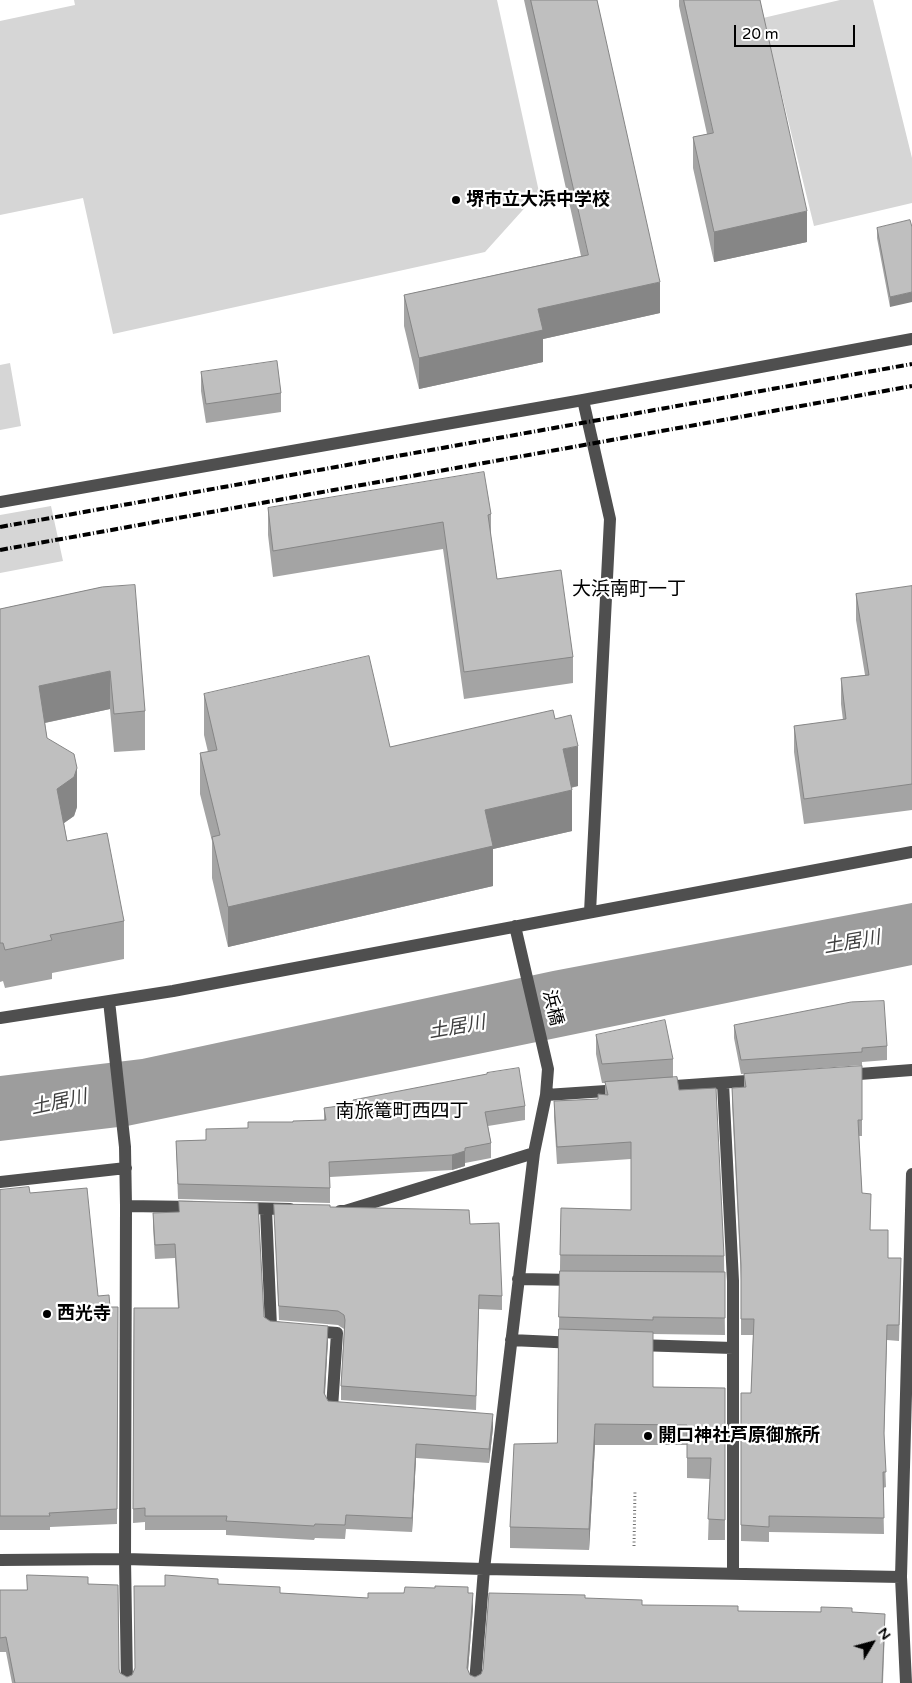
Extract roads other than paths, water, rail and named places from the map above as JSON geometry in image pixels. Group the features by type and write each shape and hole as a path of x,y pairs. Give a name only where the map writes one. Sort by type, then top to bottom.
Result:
{"street":[{"path":"0,502 584,400 912,339"},
{"path":"584,400 610,519 590,912"},
{"path":"0,1018 173,991 912,852"},
{"name":"浜橋","path":"475,1683 497,1419 511,1340 534,1153 546,1095 548,1069 515,926"},
{"path":"109,1001 126,1168 125,1559 127,1683"},
{"path":"832,1076 912,1070"},
{"path":"546,1095 772,1080"},
{"path":"723,1083 728,1281 733,1348 733,1573"},
{"path":"325,1210 345,1211 534,1153"},
{"path":"0,1182 126,1168"},
{"path":"906,1683 901,1577 907,1536 912,1174"},
{"path":"126,1206 210,1208"},
{"path":"229,1208 306,1210"},
{"path":"266,1209 271,1327 337,1333 332,1408 351,1409"},
{"path":"518,1279 587,1280"},
{"path":"511,1340 588,1343"},
{"path":"627,1344 733,1348"},
{"path":"0,1560 125,1559 484,1569 901,1577"}],"water":[{"name":"土居川","path":"912,903 912,965 127,1126 0,1141 0,1076 142,1059 553,971"}],"railway":[{"path":"0,527 912,364"},
{"path":"0,550 912,386"}],"place":[{"name":"堺市立大浜中学校","path":"456,200"},
{"name":"西光寺","path":"47,1314"},
{"name":"開口神社芦原御旅所","path":"648,1436"}],"district":[{"name":"大浜南町一丁","path":"629,590"},
{"name":"南旅篭町西四丁","path":"402,1112"}]}
